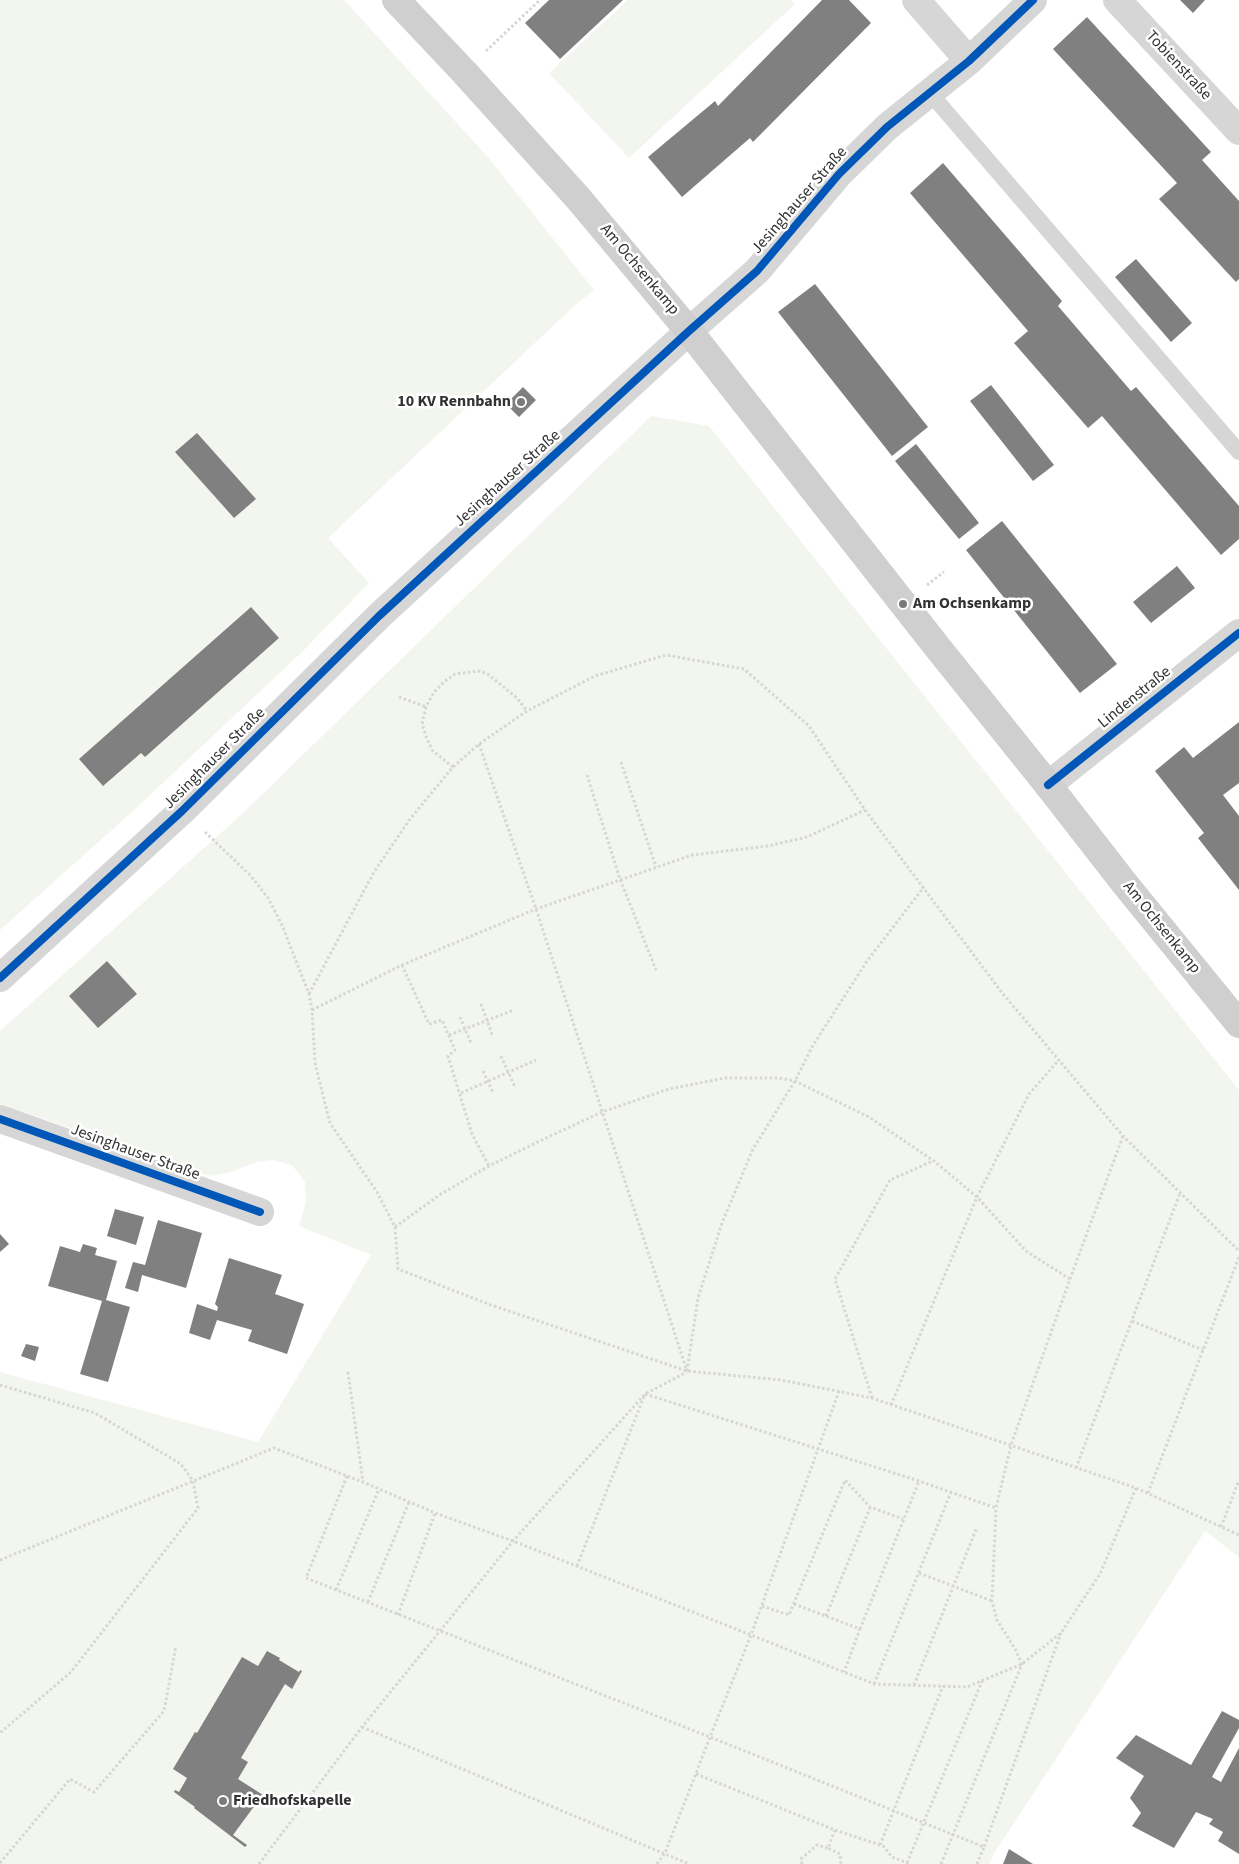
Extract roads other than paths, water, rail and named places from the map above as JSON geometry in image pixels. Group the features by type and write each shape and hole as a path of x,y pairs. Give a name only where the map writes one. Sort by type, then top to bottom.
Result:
{"main road":[{"name":"Am Ochsenkamp","path":"396,0 466,73 578,198 689,331 1125,884 1239,1024"}],"street":[{"path":"916,0 969,61"},
{"name":"Jesinghauser Straße","path":"0,978 182,811 379,616 756,271 839,174 887,127 969,61 1033,0"},
{"name":"Tobienstraße","path":"1117,0 1239,131"},
{"name":"Lindenstraße","path":"1048,785 1239,633"},
{"name":"Jesinghauser Straße","path":"0,1120 260,1212"}],"lane":[{"path":"930,93 1239,452"}],"place":[{"name":"10 KV Rennbahn","path":"521,402"},
{"name":"Am Ochsenkamp","path":"903,604"},
{"name":"Friedhofskapelle","path":"223,1801"}]}
